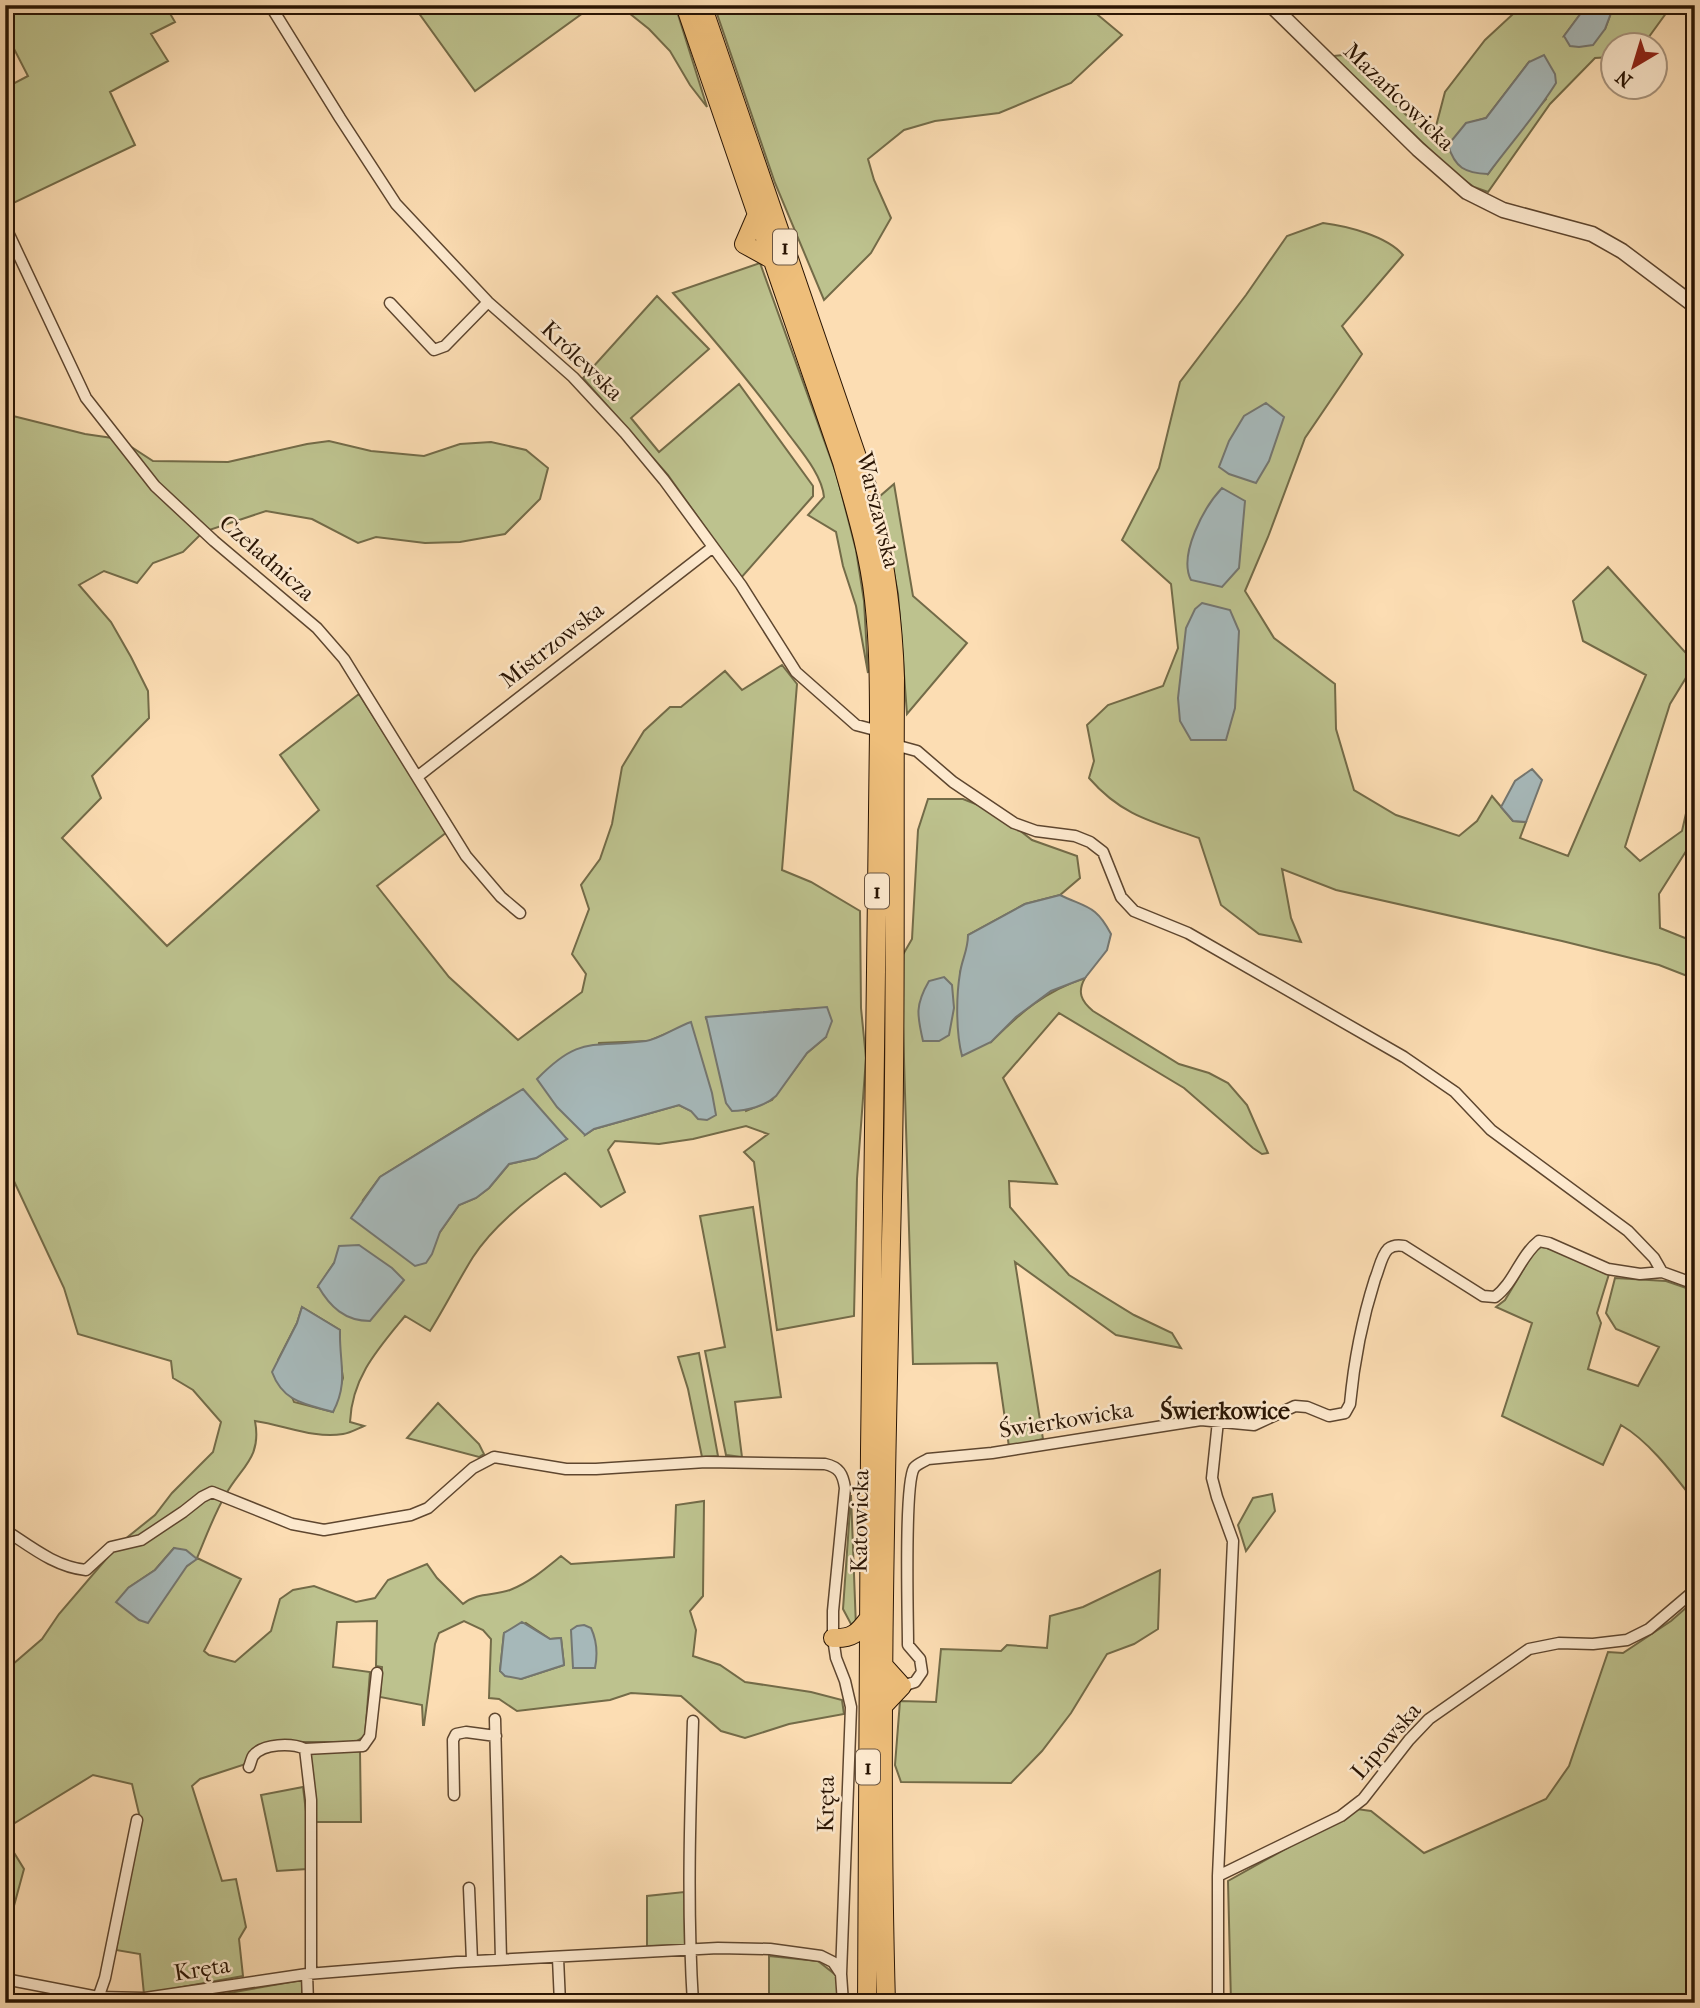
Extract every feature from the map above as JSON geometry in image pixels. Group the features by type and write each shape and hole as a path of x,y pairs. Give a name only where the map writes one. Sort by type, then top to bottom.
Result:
{"main road":[{"name":"Warszawska","path":"685,5 757,214 744,244 773,260 839,453 859,521 874,599 879,667 876,1052"},
{"name":"Warszawska","path":"702,5 848,429 871,502 884,563 893,625 893,1040"},
{"name":"Katowicka","path":"886,2003 883,1881 884,1666 893,1040"},
{"name":"Katowicka","path":"867,2003 876,1052"},
{"path":"833,1638 854,1636 869,1618"},
{"path":"884,1666 902,1686 884,1705"}],"street":[{"name":"Królewska","path":"270,5 396,204 488,302 582,386 664,480 741,585 796,672 856,725 879,731"},
{"name":"Mazańcowicka","path":"1271,5 1418,149 1467,192 1503,210 1577,228 1599,237 1695,306"},
{"name":"Czeladnicza","path":"5,226 86,398 155,486 214,541 317,628 344,659 480,875 520,913"},
{"path":"390,303 434,350 445,346 488,302"},
{"name":"Mistrzowska","path":"417,777 713,547"},
{"path":"895,745 917,751 953,782 1014,822 1036,831 1075,836 1090,842 1102,852 1121,897 1134,911 1188,933 1404,1056 1455,1092 1491,1130 1628,1231 1654,1258 1662,1272"},
{"name":"Świerkowicka","path":"902,1686 915,1682 922,1672 920,1659 908,1645 908,1514 911,1477 919,1463 928,1459 992,1453 1201,1420 1218,1420 1241,1426 1254,1425 1295,1406 1307,1407 1329,1416 1345,1413 1350,1404 1359,1336 1370,1297 1382,1258 1388,1249 1396,1245 1404,1246 1483,1296 1495,1297 1503,1292 1530,1250 1539,1241 1608,1269 1640,1274 1662,1272 1695,1284"},
{"path":"1218,1420 1212,1478 1233,1541 1218,1876 1218,2003"},
{"path":"5,1530 57,1563 72,1569 86,1570 111,1547 141,1540 212,1492 292,1524 324,1530 411,1515 428,1508 473,1468 494,1457 566,1469 609,1469 706,1462 825,1464 834,1466 841,1472 845,1488 833,1611 833,1638"},
{"name":"Lipowska","path":"1218,1876 1341,1816 1363,1799 1429,1719 1529,1649 1559,1643 1594,1644 1626,1640 1650,1629 1695,1590"},
{"name":"Kręta","path":"833,1638 836,1658 851,1707 841,1974 843,2003"},
{"path":"249,1767 253,1756 277,1746 296,1745 305,1749 363,1746 370,1736 377,1673"},
{"path":"495,1719 501,1959"},
{"path":"692,1721 689,1846 693,2003"},
{"path":"454,1795 453,1740 456,1734 466,1732 496,1736"},
{"path":"305,1749 312,1800 307,2003"},
{"path":"97,2000 105,1978 137,1820"},
{"path":"469,1888 472,1961"},
{"name":"Kręta","path":"5,1979 97,2000 145,1998 309,1974 501,1959 718,1948 770,1949 821,1956 833,1962 841,1974"},
{"path":"558,1958 560,2003"}],"green space":[{"path":"165,5 175,22 151,34 168,61 110,92 135,145 5,207 5,88 28,76 11,43 5,45 5,6"},
{"path":"413,5 594,5 475,91"},
{"path":"619,5 675,5 707,107 670,51 649,29"},
{"path":"714,5 951,5 973,14 1005,5 1086,5 1122,35 1071,83 999,113 935,121 904,130 868,159 891,218 871,253 824,300 775,183"},
{"path":"1527,5 1587,5 1564,36 1605,29 1614,5 1672,5 1652,32 1598,32 1598,58 1550,104 1488,192 1474,187 1454,173 1333,56 1343,55 1419,127 1435,130 1445,92 1485,40","holes":["1529,62 1546,99 1519,130 1488,174 1466,124 1486,118"]},
{"path":"1323,223 1355,229 1377,237 1403,255 1342,326 1362,354 1305,438 1245,591 1274,638 1335,684 1336,729 1354,790 1396,815 1459,836 1477,821 1492,796 1513,821 1526,822 1520,838 1568,856 1646,675 1583,641 1573,601 1608,567 1695,663 1670,704 1625,847 1640,861 1682,831 1687,809 1695,817 1695,837 1659,894 1660,928 1695,942 1695,979 1659,965 1336,890 1282,869 1291,918 1301,942 1259,934 1221,905 1199,838 1153,822 1126,809 1101,791 1089,778 1094,761 1087,725 1108,705 1163,686 1178,648 1171,584 1122,540 1159,468 1180,382 1287,236"},
{"path":"760,263 837,476 856,550 864,601 868,673 856,606 843,566 836,532 808,515 824,497 815,471 746,378 673,293"},
{"path":"657,296 709,349 631,418 659,452 739,384 813,486 813,496 741,578 668,475 583,378"},
{"path":"5,414 85,434 119,439 153,461 228,462 329,441 371,451 424,456 460,444 491,442 526,450 548,468 540,499 505,534 460,542 425,543 376,537 358,543 312,519 266,511 203,532 183,552 153,563 137,583 104,571 79,585 111,622 131,657 148,691 149,718 92,776 101,798 62,838 167,946 319,810 280,755 359,694 447,832 377,886 449,977 518,1040 582,992 586,974 572,954 589,909 581,885 600,859 612,824 622,767 644,731 670,707 681,707 725,671 742,690 782,665 797,684 782,870 811,882 860,911 861,1008 866,1058 857,1179 854,1316 777,1330 754,1162 744,1152 768,1134 746,1126 659,1144 615,1141 608,1150 625,1192 601,1207 565,1173 527,1200 492,1233 473,1257 430,1331 405,1316 385,1340 361,1377 350,1422 364,1426 346,1433 321,1435 255,1421 256,1444 253,1453 222,1502 197,1558 241,1579 204,1651 235,1662 271,1631 280,1599 293,1590 314,1586 356,1602 375,1598 388,1580 427,1564 463,1604 480,1596 517,1587 561,1556 571,1564 674,1557 676,1505 704,1501 703,1596 690,1611 696,1630 693,1656 720,1665 745,1682 811,1692 842,1700 844,1714 789,1724 745,1738 721,1731 681,1696 631,1693 610,1700 517,1711 499,1699 489,1698 491,1639 483,1630 464,1621 439,1633 423,1725 422,1705 380,1697 382,1667 376,1666 377,1621 337,1622 333,1667 370,1672 365,1736 355,1742 285,1742 264,1746 255,1761 200,1779 192,1786 222,1881 236,1879 246,1927 239,1939 243,1976 144,1994 140,1954 116,1950 140,1818 132,1784 93,1775 5,1829 5,1671 42,1639 59,1614 119,1544 155,1515 172,1493 213,1452 221,1422 193,1390 173,1378 171,1361 78,1334 64,1288 5,1162","holes":["799,1009 826,1037 807,1053 772,1100 746,1111 706,1018","691,1023 691,1111 679,1105 594,1129 585,1135 599,1043 649,1041","513,1097 567,1139 536,1158 509,1164 489,1188 476,1198 459,1205 440,1232 363,1200 380,1177","334,1263 403,1281 394,1292 318,1287","302,1307 340,1330 343,1378 333,1412 294,1402 278,1360","174,1548 196,1559 187,1566 128,1588 155,1570","526,1623 550,1639 561,1638 564,1665 521,1679 500,1671 504,1633"]},
{"path":"894,484 913,596 967,643 907,714 898,594 879,497"},
{"path":"928,799 963,799 996,812 1032,840 1077,856 1080,878 1060,895 1025,904 968,935 968,948 960,973 991,1042 1034,1004 1058,989 1085,978 1081,996 1093,1011 1179,1064 1209,1073 1228,1083 1247,1105 1268,1153 1262,1154 1253,1148 1184,1088 1059,1013 1003,1078 1057,1184 1009,1181 1010,1207 1069,1275 1134,1315 1172,1333 1181,1348 1116,1335 1015,1262 1043,1439 1009,1447 997,1363 913,1364 901,958 912,939 918,830"},
{"path":"753,1207 781,1397 735,1402 742,1457 726,1455 705,1351 725,1347 700,1216"},
{"path":"1541,1247 1552,1249 1609,1274 1597,1313 1601,1323 1588,1369 1638,1386 1659,1347 1616,1329 1606,1313 1615,1278 1666,1281 1695,1291 1695,1502 1652,1450 1621,1425 1603,1465 1502,1416 1532,1323 1496,1307 1505,1300 1534,1252"},
{"path":"699,1353 718,1456 702,1457 688,1389 678,1357"},
{"path":"438,1403 479,1444 484,1454 479,1457 407,1438"},
{"path":"1272,1494 1275,1511 1246,1551 1238,1525 1253,1498"},
{"path":"851,1495 856,1627 852,1626 843,1609"},
{"path":"1160,1570 1158,1629 1134,1644 1107,1654 1071,1713 1042,1751 1011,1783 901,1782 895,1765 900,1701 936,1702 941,1649 1001,1651 1007,1645 1047,1648 1050,1616 1083,1607"},
{"path":"1695,1600 1695,2003 1231,2003 1228,1881 1357,1809 1371,1811 1424,1853 1546,1799 1569,1766 1608,1652 1623,1653 1671,1621"},
{"path":"360,1751 361,1822 315,1822 310,1752"},
{"path":"303,1787 307,1820 307,1869 277,1871 261,1795"},
{"path":"5,1838 24,1869 5,1939"},
{"path":"684,1892 685,1945 647,1946 647,1896"},
{"path":"769,1956 818,1961 837,1976 837,2003 769,2003"},
{"path":"302,1980 302,2003 194,2003 195,1999"}],"shaded area":[{"path":"1587,5 1614,5 1605,29 1598,32 1598,38 1593,45 1570,46 1564,36"},
{"path":"1544,55 1555,74 1556,83 1540,106 1488,174 1462,168 1454,159 1448,145 1466,123 1486,118 1529,62"},
{"path":"1266,403 1284,417 1269,461 1256,483 1229,474 1219,467 1229,441 1244,416"},
{"path":"1222,488 1245,501 1239,568 1222,587 1191,580 1188,558 1190,545 1201,519"},
{"path":"1202,603 1230,610 1239,631 1235,708 1226,740 1191,740 1180,721 1178,698 1186,628 1195,609"},
{"path":"1532,769 1542,780 1526,822 1513,821 1501,807 1515,781"},
{"path":"1060,895 1090,908 1100,917 1111,934 1107,950 1085,978 1051,991 1016,1017 991,1042 962,1056 958,993 968,935 1025,904"},
{"path":"944,977 952,985 954,1008 949,1035 939,1041 923,1041 919,1017 921,997 929,981"},
{"path":"827,1007 832,1021 826,1037 807,1053 776,1096 756,1107 732,1111 726,1103 706,1017"},
{"path":"691,1022 716,1115 707,1120 698,1119 691,1111 679,1105 594,1129 585,1135 557,1107 537,1079 564,1055 576,1049 599,1044 651,1040"},
{"path":"523,1089 567,1139 536,1158 509,1164 489,1188 476,1198 459,1205 440,1232 426,1263 415,1266 351,1218 380,1177"},
{"path":"359,1245 392,1268 404,1280 370,1321 353,1318 339,1311 318,1286 334,1263 339,1246"},
{"path":"302,1307 340,1330 342,1382 333,1412 304,1404 289,1396 282,1390 272,1372 297,1323"},
{"path":"174,1548 186,1550 197,1559 187,1566 148,1623 139,1620 116,1602 128,1588 155,1570"},
{"path":"522,1622 550,1639 561,1638 564,1665 521,1679 505,1676 500,1671 504,1633"},
{"path":"584,1625 591,1628 595,1638 595,1668 573,1668 571,1630"}],"district":[{"name":"Świerkowice","path":"1225,1411"}]}
